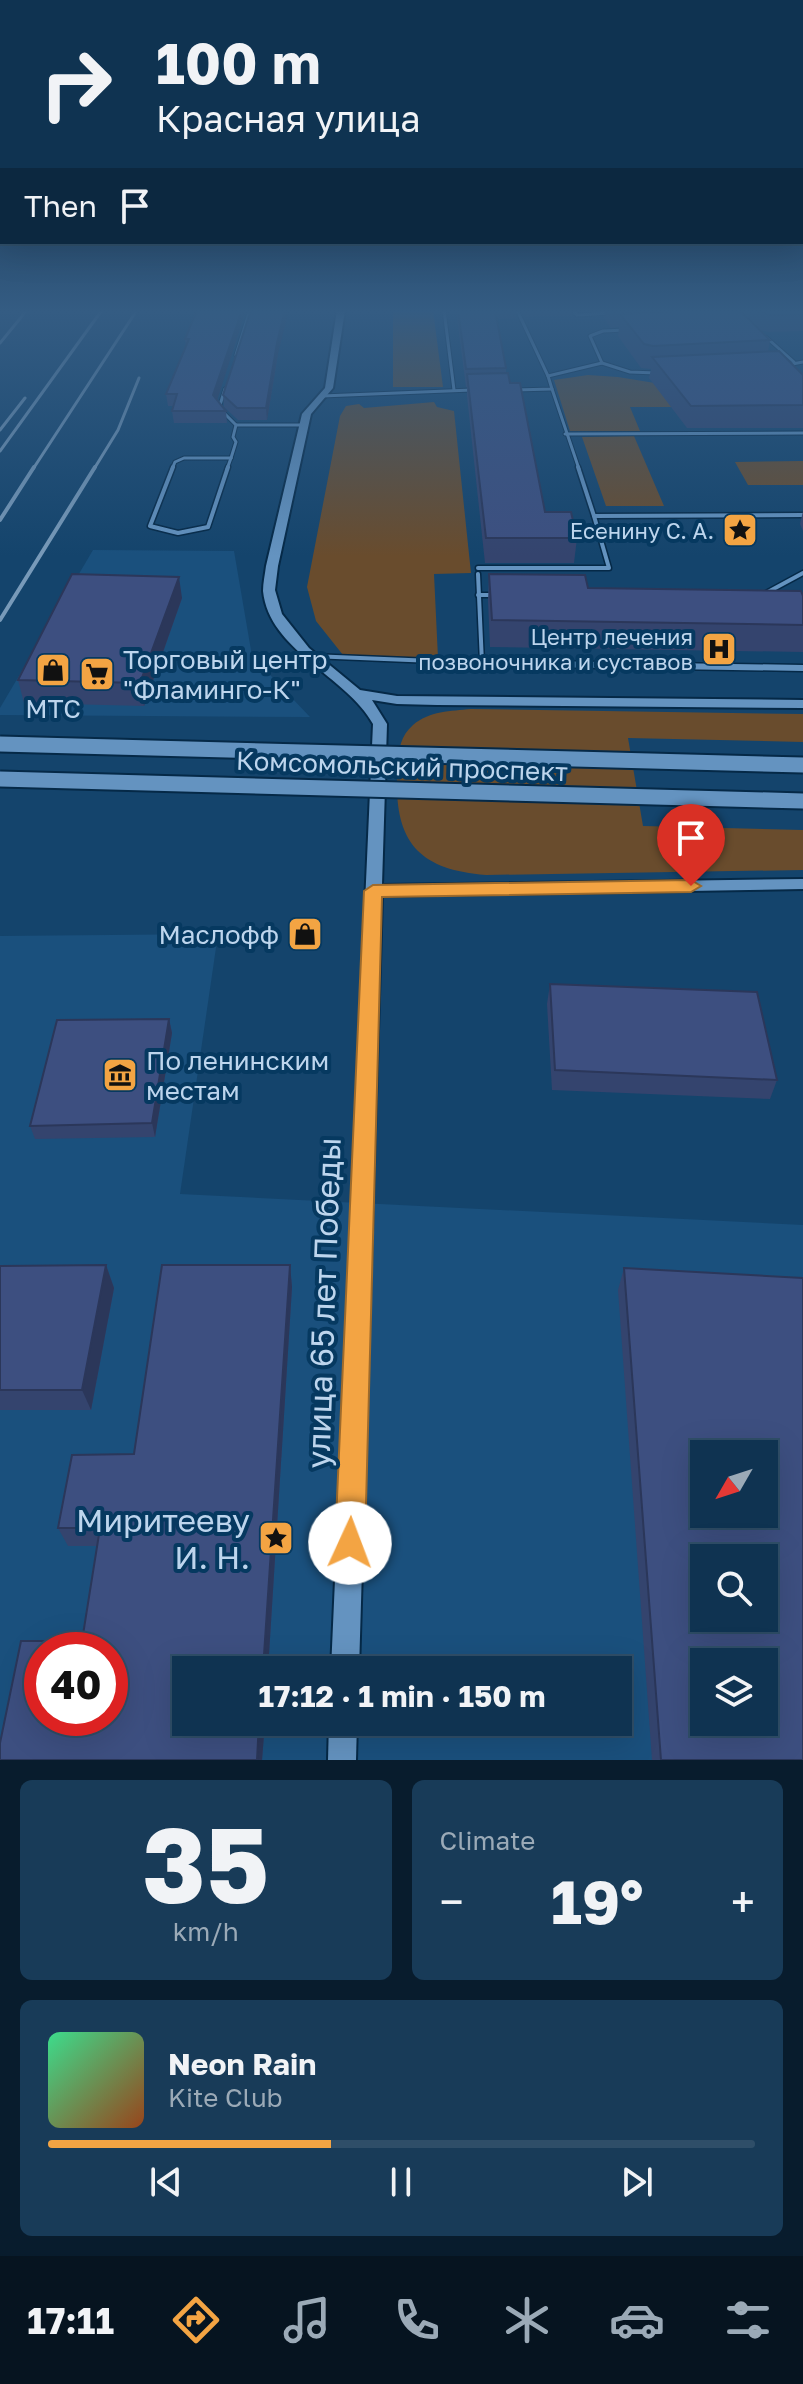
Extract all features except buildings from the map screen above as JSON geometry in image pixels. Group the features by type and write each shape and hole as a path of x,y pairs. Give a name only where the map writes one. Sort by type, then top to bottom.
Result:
{"main road":[{"path":"325,392 307,414 269,590 276,615 295,641 359,694 397,700 437,701 803,704"},
{"name":"улица 65 лет Победы","path":"346,1656 380,724 374,711 359,694"},
{"name":"Комсомольский проспект","path":"0,744 803,765"},
{"name":"Комсомольский проспект","path":"0,779 803,801"},
{"path":"373,891 803,884"},
{"path":"342,1760 343,1736"}],"street":[{"path":"482,663 803,668"}],"lane":[{"path":"224,392 219,408 236,425 305,425"},
{"path":"322,396 407,392"},
{"path":"311,656 482,663 478,571 609,568 553,392"},
{"path":"231,458 184,458 175,462 150,526 161,532 194,532 208,527 231,458 236,442 233,437 236,425"},
{"path":"565,434 803,433"},
{"path":"594,516 803,515"},
{"path":"771,599 755,599 803,573"},
{"path":"478,595 509,596"}],"shaded area":[{"path":"558,392 711,392 803,407 630,407 640,431 570,431"},
{"path":"434,402 437,407 454,411 471,573 434,574 438,658 343,655 316,621 307,587 340,416 346,406 359,404 364,408"},
{"path":"634,436 664,506 606,506 582,437"},
{"path":"803,461 803,485 748,485 735,462"},
{"path":"93,550 234,551 252,656 310,717 0,715 0,708"},
{"path":"471,709 803,714 803,742 628,738 643,826 803,830 803,870 486,875 444,867 416,849 407,836 398,800 399,749 408,730 419,720 440,712"},
{"path":"218,934 180,1194 803,1225 803,1760 0,1760 0,936"}],"railway":[{"path":"0,451 43,392"},
{"path":"33,469 83,392"},
{"path":"94,469 118,430 133,392"},
{"path":"0,430 25,398"},
{"path":"0,520 34,467"},
{"path":"0,620 95,467"}],"place":[{"name":"Есенину С. А.","path":"740,530"},
{"name":"Центр лечения позвоночника и суставов","path":"719,649"},
{"name":"МТС","path":"53,670"},
{"name":"Торговый центр \"Фламинго-К\"","path":"97,674"},
{"name":"Маслофф","path":"305,934"},
{"name":"По ленинским местам","path":"120,1075"},
{"name":"Миритееву И. Н.","path":"276,1538"}],"route":[{"path":"350,1543 373,891 691,886"}]}
